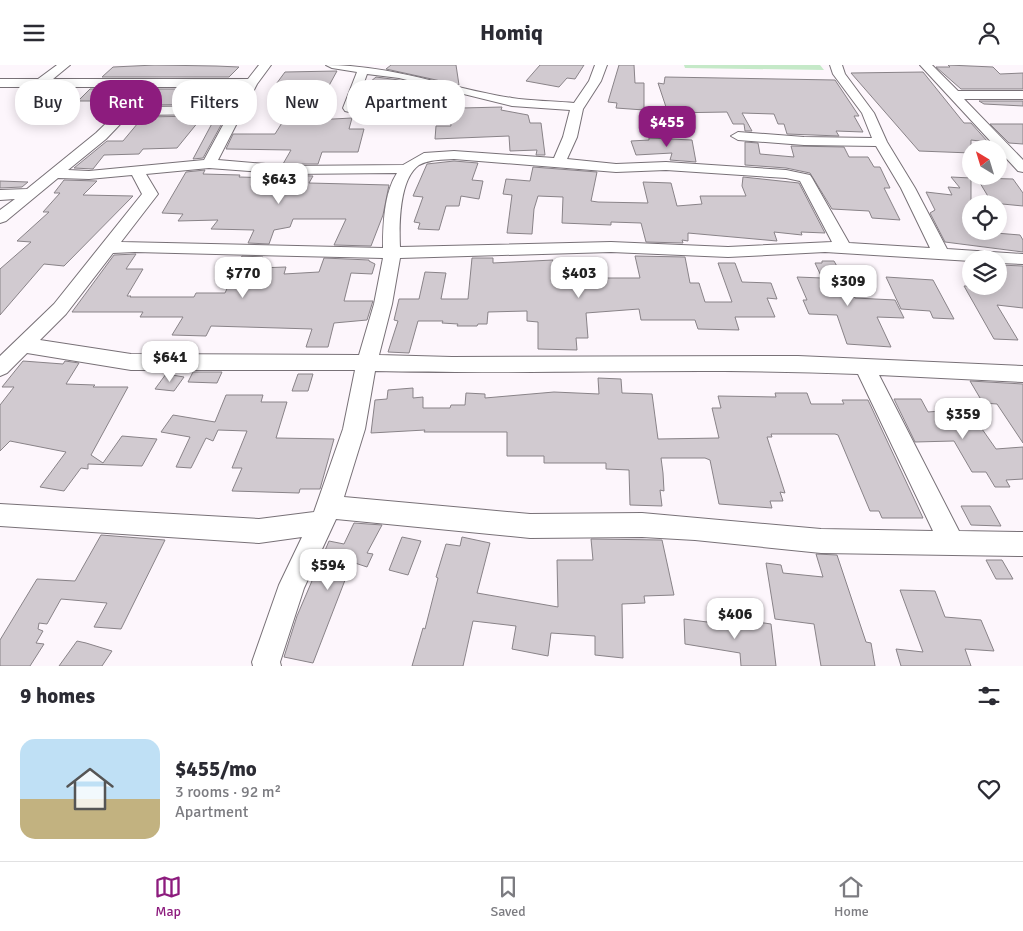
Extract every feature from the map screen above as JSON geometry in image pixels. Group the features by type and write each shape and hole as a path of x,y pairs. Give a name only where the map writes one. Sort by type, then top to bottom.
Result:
{"street":[{"path":"45,80 64,65"},
{"path":"253,80 265,65"},
{"path":"332,65 407,77 512,102 577,107"},
{"path":"559,163 570,137 577,107 600,72 601,65"},
{"path":"836,65 839,74 868,113 880,142 908,188 941,254"},
{"path":"926,65 1023,168"},
{"path":"359,80 363,70"},
{"path":"0,83 15,83"},
{"path":"955,95 1023,95"},
{"path":"0,218 56,174 111,125"},
{"path":"208,164 228,125"},
{"path":"738,136 804,141 880,142"},
{"path":"267,666 266,662 292,585 325,515 354,429 367,362 383,304 392,253 391,228 394,207 402,179 407,169 414,162 429,156 454,155 616,168 666,166 805,178 829,219 843,248"},
{"path":"56,174 89,175 208,164 288,170 407,169"},
{"path":"0,368 55,314 150,194 139,175 140,169"},
{"path":"0,195 30,193"},
{"path":"108,248 392,253 611,247 728,252 843,248 1023,259"},
{"path":"22,345 71,351 131,362 367,362 452,365 798,363 865,368 1023,374"},
{"path":"865,368 951,541"},
{"path":"0,515 259,531 325,515 530,526 642,525 695,528 822,541 951,541 1023,544"}],"green space":[{"path":"684,65 820,65 824,70 685,68"}],"building":[{"path":"155,65 239,67 229,77 102,77 113,67"},
{"path":"391,65 456,65 458,80 436,80 386,69"},
{"path":"540,65 584,65 575,79 567,78 559,87 526,81"},
{"path":"619,65 634,65 635,83 644,83 644,110 616,108 617,103 608,102"},
{"path":"948,65 993,67 1000,74 1023,73 1023,89 961,89 936,67 950,67"},
{"path":"337,71 332,80 279,80 285,72"},
{"path":"923,72 964,123 971,123 986,140 962,140 962,153 919,151 851,73"},
{"path":"376,77 399,80 372,80"},
{"path":"665,77 835,80 859,116 854,116 863,132 836,131 839,136 787,134 784,124 778,124 774,114 742,113 752,131 745,131 744,124 733,124 727,112 668,113 658,83 664,84"},
{"path":"90,89 90,101 80,101"},
{"path":"162,89 172,89 172,105 162,105"},
{"path":"979,101 1023,101 1023,106 984,104"},
{"path":"502,107 501,110 528,115 530,123 541,123 545,155 536,155 537,150 510,151 509,136 435,139 436,126 465,125 465,108"},
{"path":"162,117 172,117 172,125 196,125 177,148 143,149 139,154 104,155 93,169 74,168 107,141 123,141 136,125 162,125"},
{"path":"347,118 347,125 350,125 349,129 364,129 358,152 322,152 318,164 283,164 291,150 226,149 233,134 275,134 281,125 337,125 337,119"},
{"path":"990,124 1023,124 1023,144 1009,143"},
{"path":"211,125 221,125 203,158 193,159"},
{"path":"649,138 692,140 696,162 670,160 672,153 636,155 631,141 649,140"},
{"path":"745,142 758,143 760,154 794,157 791,146 844,147 849,157 868,157 874,167 880,167 890,188 884,188 900,220 872,218 869,211 832,209 810,173 786,168 745,165"},
{"path":"454,161 478,163 472,180 483,181 479,199 461,196 459,206 446,206 439,230 418,229 420,223 414,222 423,197 413,196 427,164"},
{"path":"533,167 597,172 591,201 598,202 648,203 643,182 671,183 677,206 702,204 700,196 746,196 742,186 743,177 799,183 825,233 801,232 802,235 774,232 777,241 688,233 688,241 682,240 683,243 646,242 641,223 611,222 611,225 562,223 563,197 538,196 534,209 532,234 507,233 512,195 503,194 506,179 530,181"},
{"path":"205,170 203,174 240,175 239,177 313,176 309,183 389,185 383,215 371,246 334,245 346,219 293,219 290,227 274,230 269,244 248,243 254,230 211,229 218,220 178,221 183,214 162,213 186,172"},
{"path":"951,177 962,178 962,185 971,185 971,195 962,195 962,240 1007,240 1007,234 1020,235 1023,240 1023,252 945,242 930,213 935,210 926,192 952,195 948,187 960,188"},
{"path":"1008,179 1013,179 1023,193 1023,206 1007,204 1007,195 987,195 981,185 1008,185"},
{"path":"64,180 97,181 83,195 133,196 64,266 44,264 0,315 0,269 31,242 17,241 49,212 43,212 60,193 54,193"},
{"path":"0,181 28,182 22,187 0,188"},
{"path":"136,254 126,269 143,269 127,296 130,297 194,297 196,293 225,293 242,256 263,257 258,268 286,267 284,274 319,272 324,258 369,260 375,264 372,274 351,273 344,301 373,301 367,320 334,323 328,347 306,347 312,329 211,326 206,336 172,335 183,317 140,317 143,312 72,312 114,255"},
{"path":"635,256 685,257 690,283 699,283 705,302 732,302 718,263 735,263 742,282 771,283 777,299 767,298 775,317 735,317 739,330 698,329 695,320 641,320 639,309 586,313 588,338 576,338 577,350 538,349 538,322 527,321 527,311 488,312 487,324 478,324 477,326 457,326 458,324 442,323 443,321 418,321 409,353 388,352 398,321 394,320 399,299 419,299 425,272 446,273 441,299 468,299 472,258 493,258 493,263 553,260 553,263 561,262 563,278 640,278"},
{"path":"822,261 834,261 855,298 895,300 904,318 877,317 891,347 847,344 837,315 809,314 803,300 807,300 797,277 822,278 815,263 822,263"},
{"path":"1007,265 1023,266 1023,308 997,305 1018,340 994,339 969,295 1007,295"},
{"path":"886,277 933,280 954,319 933,318 930,311 901,309"},
{"path":"23,361 63,364 65,361 79,363 66,384 95,385 93,387 128,387 91,455 103,463 122,436 157,439 142,466 88,464 88,469 81,468 64,491 40,487 66,452 10,441 0,451 0,405 14,387 2,387"},
{"path":"193,372 222,372 217,383 188,382"},
{"path":"166,374 184,377 174,391 155,389"},
{"path":"298,374 313,374 308,391 292,391"},
{"path":"598,378 621,379 622,393 652,394 658,439 719,438 712,408 721,408 718,396 776,397 775,393 807,393 811,404 844,404 842,400 868,400 923,518 882,518 879,511 870,511 838,435 835,434 771,434 772,437 767,437 785,493 780,492 783,501 770,501 772,508 719,504 710,460 705,458 661,458 664,491 660,490 662,506 630,505 629,470 606,469 606,463 544,463 544,456 507,456 507,432 424,432 425,430 371,433 375,400 387,399 388,390 413,388 413,398 423,397 423,408 450,408 451,405 465,405 466,393 485,394 485,398 554,392 599,394"},
{"path":"970,381 1023,384 1023,443 997,404 983,403"},
{"path":"226,395 263,395 261,402 287,402 276,438 334,439 320,489 300,489 299,493 232,491 242,468 232,468 247,431 218,430 213,441 206,438 191,468 176,467 190,437 161,432 173,415 215,422"},
{"path":"894,399 921,399 928,412 968,409 996,449 1023,447 1023,479 1006,480 1010,487 995,487 986,472 972,472 954,441 915,442"},
{"path":"961,506 990,506 1001,526 971,525"},
{"path":"354,523 382,525 367,553 373,554 367,567 352,562 313,663 284,657 297,616 329,541 344,544"},
{"path":"101,535 165,540 121,629 94,627 107,603 61,599 47,624 39,623 38,629 43,631 36,643 44,644 30,666 0,666 0,640 37,579 75,581"},
{"path":"402,537 421,541 408,575 389,570"},
{"path":"462,537 490,543 477,593 558,607 557,560 593,560 591,539 662,540 674,595 644,596 645,603 622,604 623,658 595,655 595,636 551,633 548,656 512,649 516,626 473,621 463,666 412,666 423,628 425,629 438,578 436,577 446,544 460,546"},
{"path":"816,554 837,555 866,642 871,643 875,666 821,666 814,624 775,619 766,563 781,565 783,573 823,577"},
{"path":"986,560 1002,560 1013,579 996,579"},
{"path":"900,590 935,591 945,617 981,620 994,651 965,649 971,666 901,666 896,649 923,652"},
{"path":"684,619 738,626 737,619 771,624 776,666 741,666 740,653 685,644"},
{"path":"77,641 112,651 102,666 59,666"}]}
